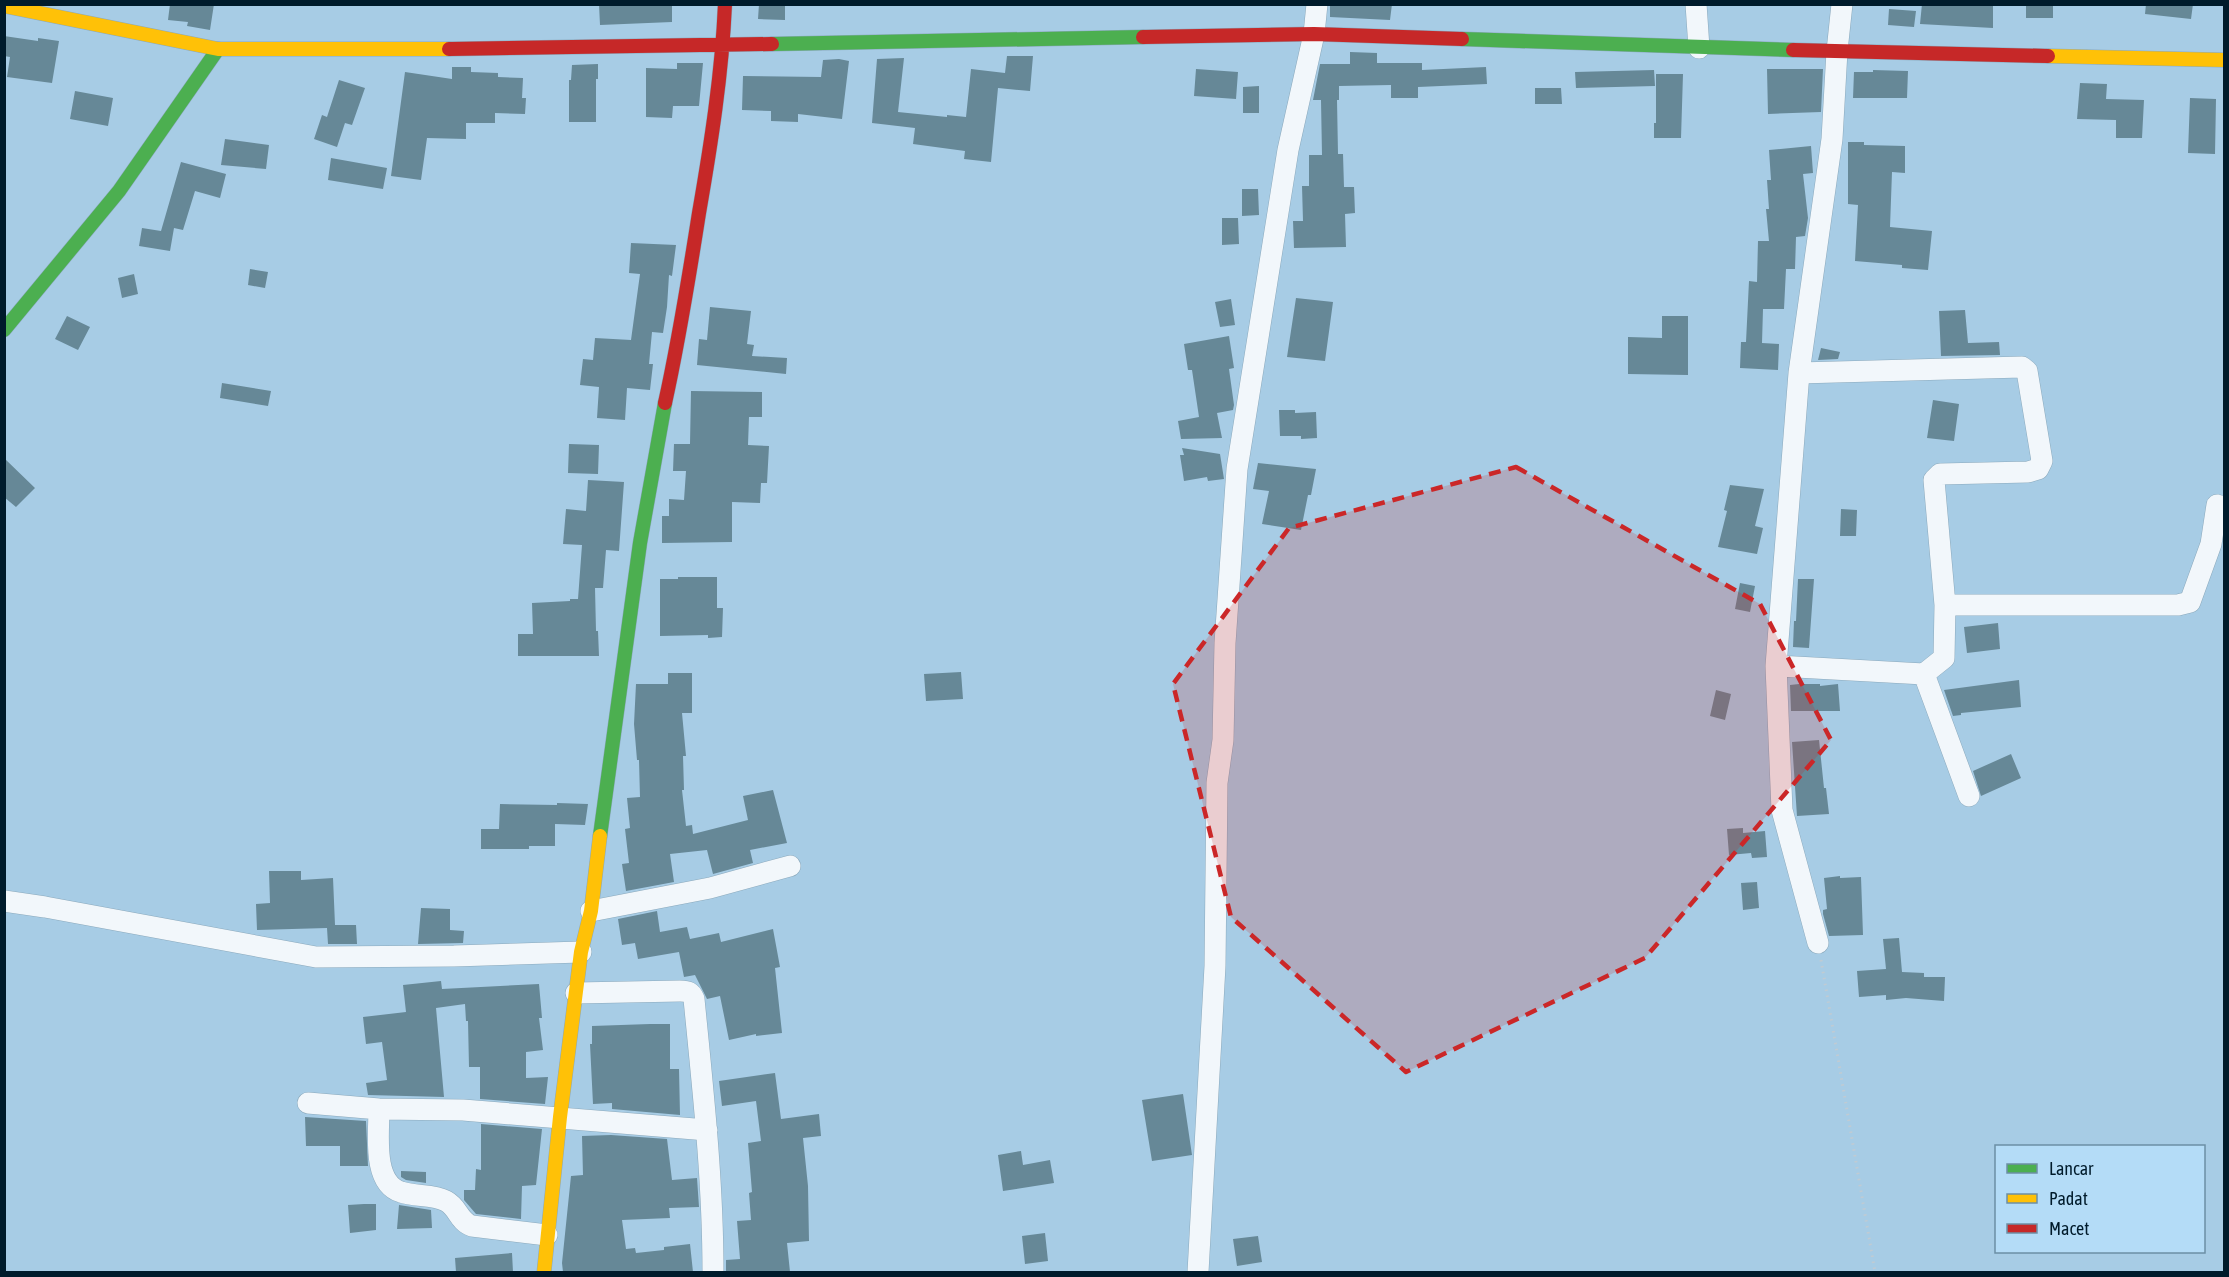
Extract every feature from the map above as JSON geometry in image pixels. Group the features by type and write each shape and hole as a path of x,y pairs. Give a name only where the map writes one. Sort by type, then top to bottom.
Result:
{"street":[{"path":"544,1272 581,952 591,911 619,687 640,543 695,242 723,45 725,4"},
{"path":"1198,1272 1215,966 1217,783 1223,740 1225,643 1237,469 1288,150 1314,34 1317,4"},
{"path":"1696,4 1699,48"},
{"path":"1818,943 1782,810 1776,666 1799,373 1832,139 1842,4"},
{"path":"4,6 218,49 522,49 1314,34 1699,48 2224,60"},
{"path":"4,330 119,191 218,49"},
{"path":"1776,666 1924,674 1944,658 1945,605 1934,480 1940,474 2028,472 2038,469 2042,461 2026,371 2022,367 1799,373"},
{"path":"1945,605 2166,605 2190,602 2211,544 2217,505"},
{"path":"1924,674 1969,796"},
{"path":"591,911 710,888 790,866"},
{"path":"4,901 316,957 581,952"},
{"path":"576,993 688,991 692,994 707,1130 713,1217 713,1272"},
{"path":"308,1103 379,1109 463,1110 707,1130"},
{"path":"379,1109 380,1164 389,1186 400,1192 444,1200 453,1206 464,1223 472,1226 547,1235"}],"path":[{"path":"1818,943 1875,1272"}],"highlighted area":[{"path":"1516,467 1760,604 1831,740 1645,958 1406,1072 1231,917 1173,684 1289,528"}],"building":[{"path":"170,4 214,4 210,30 187,26 188,22 168,20"},
{"path":"599,4 672,4 672,22 600,25"},
{"path":"759,4 785,4 785,20 758,19"},
{"path":"1330,4 1392,4 1390,20 1330,17"},
{"path":"1922,4 1993,4 1993,28 1920,24"},
{"path":"2026,4 2053,4 2053,18 2026,18"},
{"path":"2146,4 2193,4 2191,19 2145,14"},
{"path":"1889,9 1916,11 1914,27 1888,25"},
{"path":"4,36 38,41 38,38 59,41 52,83 7,77 10,57 4,56"},
{"path":"1350,52 1377,53 1377,63 1422,63 1422,70 1486,67 1487,84 1418,87 1418,98 1391,98 1391,85 1339,86 1338,154 1343,154 1344,187 1354,187 1355,213 1345,214 1346,247 1294,248 1293,221 1303,221 1302,186 1309,186 1309,155 1322,155 1321,100 1313,100 1320,64 1350,64"},
{"path":"1007,56 1033,56 1030,91 998,88 991,162 964,159 965,151 913,144 915,128 872,123 877,59 904,58 898,112 966,117 971,69 1005,73"},
{"path":"823,60 849,61 842,119 798,114 798,122 771,121 771,111 742,110 743,76 821,77"},
{"path":"677,63 703,63 699,106 673,106 672,118 646,117 646,68 677,69"},
{"path":"598,64 596,122 569,122 569,80 571,80 572,65"},
{"path":"452,67 471,67 471,72 498,73 498,77 523,78 522,98 526,98 525,114 495,113 495,123 466,123 466,139 427,138 421,180 391,176 405,72 452,79"},
{"path":"1196,69 1238,72 1236,99 1194,96"},
{"path":"1767,69 1823,69 1821,112 1768,114"},
{"path":"1654,70 1655,86 1576,88 1575,72"},
{"path":"1873,70 1908,71 1907,98 1853,98 1854,72 1873,72"},
{"path":"1656,74 1683,74 1681,138 1654,138"},
{"path":"339,80 365,88 352,125 345,123 337,147 314,139 322,115 327,117"},
{"path":"2080,83 2107,84 2106,99 2144,100 2142,138 2116,138 2116,120 2077,119"},
{"path":"1259,86 1259,113 1243,113 1243,87"},
{"path":"1535,88 1561,88 1562,104 1535,104"},
{"path":"75,91 113,98 108,126 70,119"},
{"path":"2190,98 2216,99 2215,154 2188,153"},
{"path":"225,139 269,145 266,169 221,165"},
{"path":"1848,142 1864,142 1864,145 1905,146 1905,173 1892,172 1890,227 1932,231 1928,270 1855,261 1858,205 1848,204"},
{"path":"1811,146 1813,173 1803,174 1808,218 1805,236 1796,237 1795,269 1786,269 1784,309 1763,309 1762,343 1779,344 1778,370 1740,368 1741,342 1746,342 1749,281 1757,282 1758,241 1769,241 1766,209 1769,209 1767,180 1771,180 1769,150"},
{"path":"331,158 387,168 383,189 328,180"},
{"path":"181,162 226,174 220,198 195,191 183,230 174,228 170,251 139,246 142,228 161,231"},
{"path":"1242,189 1258,189 1259,215 1242,216"},
{"path":"1222,218 1238,218 1239,244 1222,245"},
{"path":"631,243 676,245 672,276 669,275 663,333 652,332 649,364 653,364 650,390 627,388 625,420 597,418 599,387 580,385 583,359 593,360 595,338 631,340 640,274 629,273"},
{"path":"250,269 268,272 265,288 248,285"},
{"path":"134,274 138,294 122,298 118,278"},
{"path":"1296,298 1333,302 1325,361 1287,357"},
{"path":"1231,299 1235,325 1220,327 1215,302"},
{"path":"710,307 751,311 747,344 754,345 752,356 787,358 786,374 697,365 699,339 707,340"},
{"path":"1965,310 1968,343 1999,342 2000,355 1941,356 1939,311"},
{"path":"67,316 90,327 78,350 55,339"},
{"path":"1662,316 1688,316 1688,375 1628,374 1628,337 1662,338"},
{"path":"1229,336 1234,368 1229,369 1234,405 1233,410 1217,413 1222,438 1181,439 1178,421 1199,417 1192,370 1188,370 1184,344"},
{"path":"1821,348 1840,352 1838,359 1818,360"},
{"path":"222,383 271,391 268,406 220,398"},
{"path":"691,391 762,392 762,417 749,417 748,445 769,446 767,483 761,483 760,503 732,502 732,542 662,543 662,516 669,516 669,499 684,500 686,471 673,471 674,444 690,444"},
{"path":"1933,400 1959,404 1954,441 1927,438"},
{"path":"1279,410 1295,410 1295,413 1316,412 1317,438 1301,439 1301,436 1280,436"},
{"path":"569,444 599,445 598,474 568,473"},
{"path":"1182,448 1220,454 1224,479 1208,481 1207,477 1184,481 1180,455 1184,455"},
{"path":"4,458 35,488 16,507 4,497"},
{"path":"1258,463 1316,469 1301,530 1262,524 1269,491 1253,489"},
{"path":"588,480 624,482 619,551 606,550 603,588 595,588 599,656 518,656 518,634 533,634 532,603 578,599 582,545 563,544 566,509 586,511"},
{"path":"1730,485 1764,489 1755,526 1763,528 1757,554 1718,547 1727,511 1724,510"},
{"path":"1841,509 1857,510 1856,536 1840,536"},
{"path":"678,577 717,577 717,608 723,608 722,637 660,636 660,579 678,579"},
{"path":"1798,579 1814,579 1809,648 1793,647"},
{"path":"1740,583 1755,586 1750,612 1735,609"},
{"path":"1998,623 2000,649 1967,653 1964,627"},
{"path":"961,672 963,699 926,701 924,674"},
{"path":"668,673 692,673 692,713 682,713 686,756 683,756 684,790 682,790 686,826 692,825 693,834 748,820 743,796 773,790 787,843 750,850 753,863 713,874 707,850 670,854 674,882 626,891 622,864 629,863 625,829 630,828 627,798 640,797 639,760 637,760 634,724 636,684 668,684"},
{"path":"2019,680 2021,707 1961,713 1961,715 1953,716 1944,690"},
{"path":"1820,684 1820,686 1838,684 1840,711 1791,711 1790,685"},
{"path":"1716,690 1731,694 1725,720 1710,716"},
{"path":"1819,740 1829,814 1797,816 1792,742"},
{"path":"2011,754 2021,778 1981,796 1973,771"},
{"path":"557,803 588,804 585,825 555,824 555,846 529,846 529,849 481,849 481,829 499,829 500,804 557,805"},
{"path":"1743,828 1743,833 1765,831 1767,857 1752,858 1751,853 1729,855 1727,829"},
{"path":"269,871 301,871 301,880 333,878 335,925 356,925 357,944 328,944 327,928 257,930 256,904 270,903"},
{"path":"1840,876 1840,878 1861,877 1863,935 1829,936 1823,914 1823,910 1827,909 1824,878"},
{"path":"1757,882 1759,908 1743,910 1741,883"},
{"path":"421,908 450,909 450,930 464,931 463,943 418,944"},
{"path":"657,911 660,932 687,927 690,939 719,933 721,942 773,929 780,967 775,968 782,1033 756,1036 756,1034 729,1040 720,996 707,999 695,975 684,977 679,952 638,959 635,943 622,945 618,919"},
{"path":"1899,938 1902,972 1924,973 1924,977 1945,977 1944,1001 1906,998 1886,1000 1886,995 1859,997 1857,971 1886,969 1883,939"},
{"path":"441,981 442,989 539,984 542,1018 539,1018 543,1050 526,1052 526,1078 548,1077 545,1104 480,1099 480,1067 469,1067 468,1021 466,1021 465,1004 436,1008 444,1097 368,1095 366,1083 387,1080 382,1042 366,1044 363,1017 406,1012 403,985"},
{"path":"670,1024 670,1069 679,1069 680,1115 612,1109 612,1103 593,1104 590,1044 592,1044 592,1026"},
{"path":"775,1073 781,1119 819,1114 821,1136 803,1138 808,1186 809,1241 787,1243 790,1272 726,1272 726,1260 740,1259 737,1221 751,1220 749,1193 752,1192 748,1143 761,1141 756,1101 722,1106 719,1081"},
{"path":"1183,1094 1192,1155 1152,1161 1142,1100"},
{"path":"305,1117 366,1121 368,1166 340,1166 340,1146 306,1146"},
{"path":"481,1124 542,1129 536,1185 522,1186 521,1219 476,1214 464,1200 464,1190 475,1190 476,1169 481,1170"},
{"path":"611,1135 667,1139 672,1180 697,1178 699,1207 669,1208 670,1218 622,1220 626,1249 635,1248 636,1253 690,1244 693,1272 563,1272 571,1176 583,1175 582,1136"},
{"path":"1021,1151 1023,1165 1050,1160 1054,1183 1003,1191 998,1155"},
{"path":"401,1171 426,1172 426,1183 406,1180 401,1177"},
{"path":"376,1204 376,1230 350,1233 348,1205"},
{"path":"399,1205 431,1210 432,1228 397,1229"},
{"path":"1045,1233 1048,1261 1025,1264 1022,1236"},
{"path":"1258,1236 1262,1262 1237,1266 1233,1239"},
{"path":"512,1253 513,1272 456,1272 455,1258"}],"traffic: fast":[{"path":"772,44 1143,37"},
{"path":"1462,39 1793,50"},
{"path":"4,330 119,191 218,49"},
{"path":"600,836 640,543 665,403"}],"traffic: slow":[{"path":"4,6 218,49 449,49"},
{"path":"2048,56 2224,60"},
{"path":"544,1272 560,1117 581,952 591,911 600,836"}],"traffic: jam":[{"path":"665,403 684,308 712,135 719,83 725,4"},
{"path":"1143,37 1314,34 1462,39"},
{"path":"449,49 772,44"},
{"path":"1793,50 2048,56"}]}
